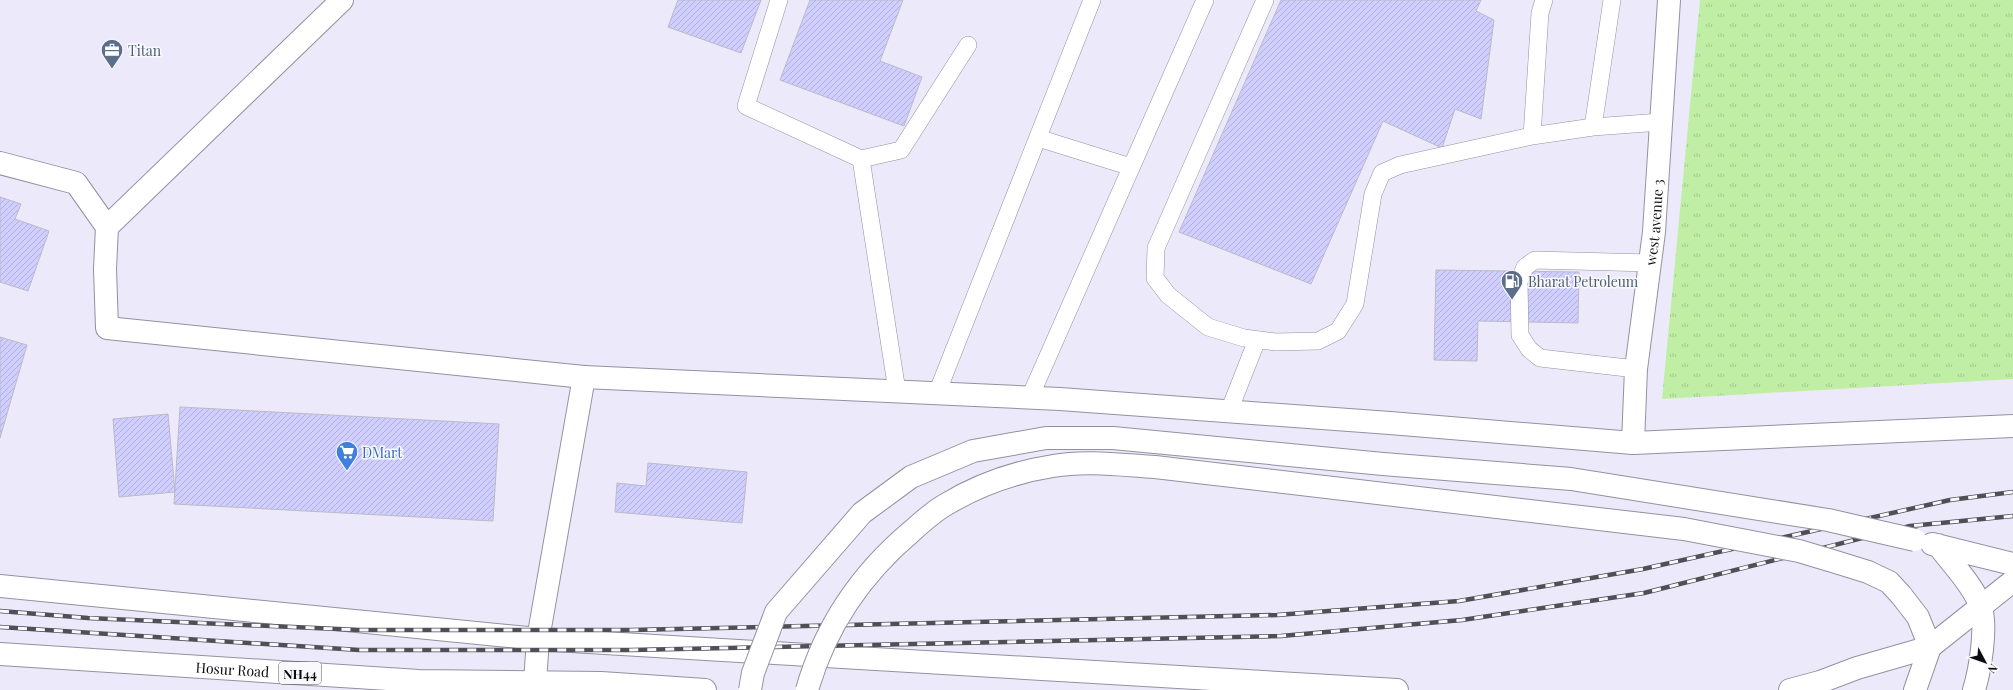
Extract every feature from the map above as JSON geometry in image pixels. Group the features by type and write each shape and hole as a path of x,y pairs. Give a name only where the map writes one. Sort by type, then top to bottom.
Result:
{"main road":[{"path":"107,227 342,0"},
{"name":"west avenue 3","path":"1633,444 1636,369 1654,232 1669,0"},
{"path":"0,163 76,183 107,227 105,269 107,328 584,376 1030,397 1229,411 1633,444 2013,426"},
{"path":"535,682 538,638 584,376"},
{"path":"750,690 753,673 776,612 862,513 911,477 973,451 1046,438 1112,438 1383,464 1571,479 1828,520 2013,564"},
{"path":"807,690 813,671 841,611 864,578 888,551 944,505 985,485 1020,472 1054,465 1095,463 1155,467 1684,529 1799,551 1868,572 1889,582 1901,595 1918,617 1930,647 1914,690"},
{"path":"1938,545 1973,593 1981,608 1983,621 1980,669 1974,690"},
{"path":"1790,690 1820,682 1857,668 1930,647 1981,608 2013,581"},
{"path":"0,586 538,638 1397,690"},
{"name":"Hosur Road","path":"0,654 419,681 601,683 705,690"}],"lane":[{"path":"779,0 746,106 861,159 901,150 968,45"},
{"path":"937,393 1092,0"},
{"path":"1030,397 1206,0"},
{"path":"1265,0 1156,248 1156,278 1168,295 1208,327 1244,338 1276,342 1318,341 1338,331 1355,304 1373,194 1382,173 1400,165 1532,136 1593,128 1662,122"},
{"path":"1532,136 1540,13 1544,0"},
{"path":"1593,128 1612,0"},
{"path":"1038,138 1131,167"},
{"path":"861,159 897,391"},
{"path":"1636,369 1540,358 1529,349 1520,335 1519,282 1525,267 1535,260 1650,263"},
{"path":"1229,411 1257,340"}],"green space":[{"path":"1700,0 2013,0 2013,379 1662,399"}],"building":[{"path":"678,0 761,0 741,53 668,27"},
{"path":"810,0 903,0 880,61 922,77 904,126 780,80"},
{"path":"1281,0 1481,0 1476,11 1494,20 1481,119 1455,109 1442,148 1383,121 1311,284 1179,232"},
{"path":"0,197 21,204 15,219 49,231 28,291 0,282"},
{"path":"1436,270 1579,272 1578,323 1478,321 1477,361 1434,360"},
{"path":"0,337 27,345 0,438"},
{"path":"180,407 499,424 493,521 174,504"},
{"path":"168,414 175,492 119,497 113,419"},
{"path":"648,463 747,472 742,523 615,512 617,483 646,486"}],"railway":[{"path":"0,611 88,618 360,630 632,630 1277,615 1459,601 1643,569 1950,500 2013,492"},
{"path":"0,627 359,650 631,650 1281,636 1462,620 1644,593 1910,526 2013,516"}],"place":[{"name":"Titan","path":"112,70"},
{"name":"Bharat Petroleum","path":"1512,300"},
{"name":"DMart","path":"347,472"}]}
